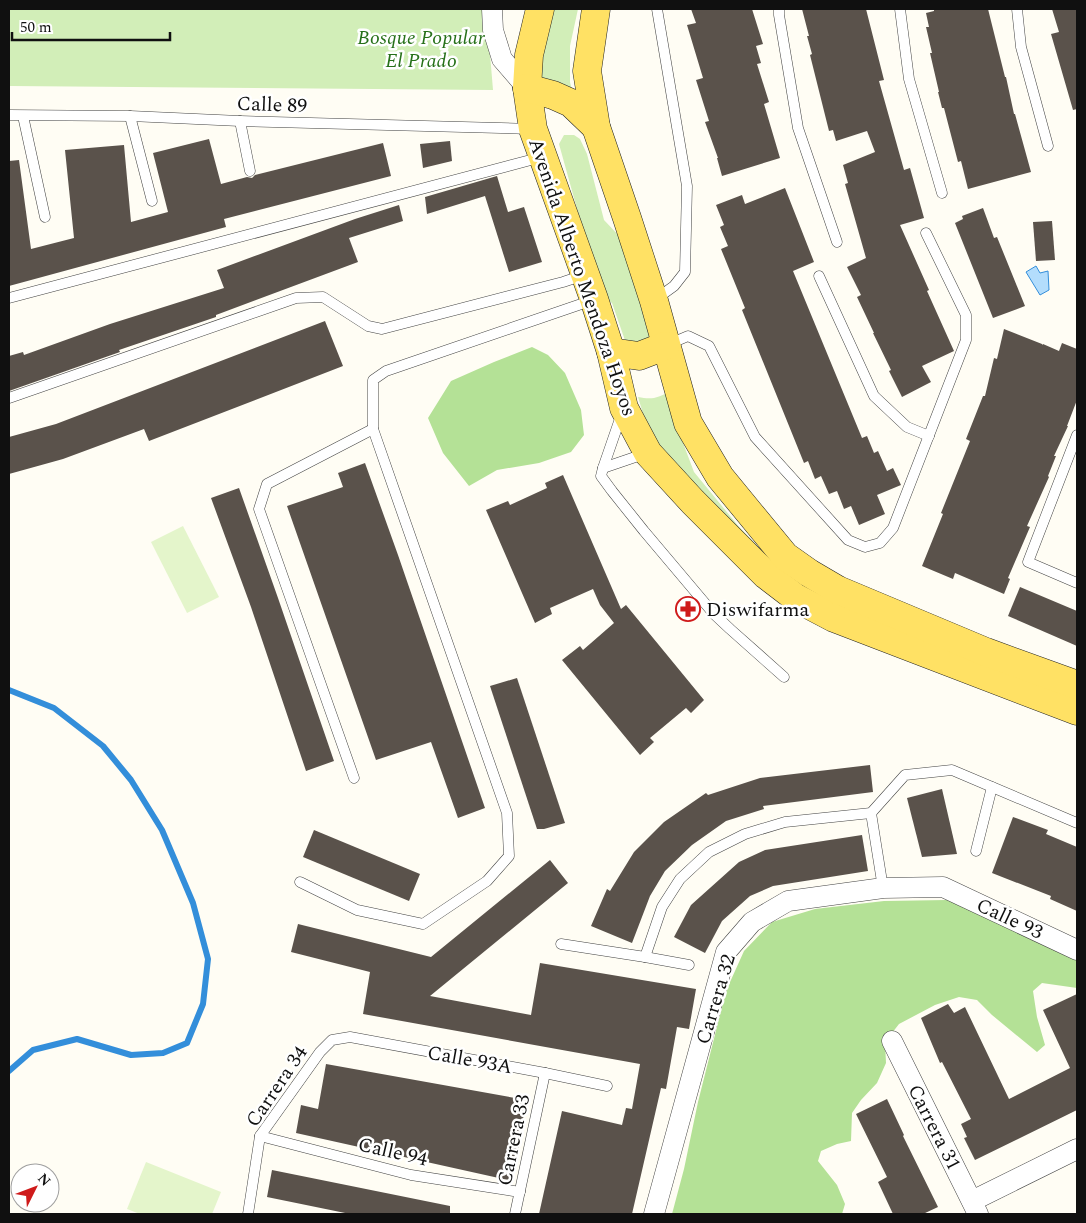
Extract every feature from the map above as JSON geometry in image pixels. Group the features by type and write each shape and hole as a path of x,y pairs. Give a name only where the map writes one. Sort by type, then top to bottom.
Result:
{"main road":[{"name":"Avenida Alberto Mendoza Hoyos","path":"540,9 529,55 527,88 533,129 611,352 624,408 648,453 693,502 766,575 796,598 834,618 1077,711"},
{"path":"596,9 586,71 596,127 654,301 688,423 720,477 786,556 809,574 838,590 986,652 1077,685"},
{"path":"527,88 553,95 571,103 596,127"},
{"path":"611,352 639,356 666,346"}],"street":[{"path":"492,9 493,30 502,59 527,88"},
{"name":"Carrera 32","path":"654,1214 726,952 752,922 788,901 883,888 943,887"},
{"name":"Calle 93","path":"943,887 1077,950"},
{"name":"Carrera 31","path":"892,1040 975,1208"},
{"path":"975,1208 1077,1150"}],"lane":[{"path":"654,301 674,286 685,272 687,186 657,9"},
{"path":"779,9 798,128 837,242"},
{"path":"900,9 909,79 942,193"},
{"path":"1017,9 1020,47 1048,146"},
{"name":"Calle 89","path":"9,115 130,116 533,129"},
{"path":"24,116 45,217"},
{"path":"130,116 152,201"},
{"path":"240,121 250,171"},
{"path":"9,298 543,157"},
{"path":"666,346 688,336 709,346 755,437 848,540 865,547 880,542 893,528 966,340 966,315 926,232"},
{"path":"819,276 874,396 907,427 929,436"},
{"path":"9,398 296,298 322,297 368,326 382,329 563,282 589,287 573,308 386,371 373,380 373,429 507,813 509,856 487,881 423,924 357,910 300,882"},
{"path":"624,408 601,476 696,593 730,630 784,677"},
{"path":"354,778 259,509 267,484 373,429"},
{"path":"1077,435 1028,562 1077,583"},
{"path":"603,468 648,453"},
{"path":"645,957 666,900 680,879 709,852 745,834 785,822 871,813 905,775 952,770 1077,823"},
{"path":"976,851 992,787"},
{"path":"871,813 883,888"},
{"path":"561,944 689,965"},
{"name":"Calle 93A","path":"332,1040 350,1037 607,1086"},
{"name":"Carrera 34","path":"248,1214 260,1136 320,1052 332,1040"},
{"name":"Carrera 33","path":"515,1214 546,1073"},
{"name":"Calle 94","path":"260,1136 411,1175 520,1192"}],"green space":[{"name":"Bosque Popular El Prado","path":"9,9 484,9 493,90 9,86"},
{"path":"551,9 578,9 570,46 570,82 574,99 535,86"},
{"path":"564,135 574,135 580,139 587,154 604,220 623,240 653,341 628,349 612,303 602,296 559,144"},
{"path":"532,347 548,355 565,373 581,410 584,435 571,452 539,463 497,470 469,486 443,453 428,418 451,381"},
{"path":"670,391 677,427 694,472 740,528 778,567 670,461 648,430 638,397 655,398"},
{"path":"183,526 219,597 187,613 151,542"},
{"path":"947,900 1077,953 1077,988 1042,983 1033,991 1037,1017 1045,1045 1037,1052 992,1015 977,1000 959,997 935,1005 899,1024 885,1042 886,1063 877,1083 852,1113 851,1141 837,1144 821,1151 818,1161 837,1185 845,1204 842,1214 672,1214 726,991 744,951 772,922 815,909 884,901"},
{"path":"146,1162 221,1192 212,1214 140,1214 127,1209"}],"water":[{"path":"1036,266 1040,273 1048,271 1049,290 1040,295 1026,272"}],"building":[{"path":"691,9 752,9 763,44 756,46 761,63 757,64 769,102 764,104 780,158 722,176 718,158 705,122 709,121 696,80 703,78 687,25 696,23"},
{"path":"802,9 866,9 884,80 879,81 904,170 910,168 924,218 900,225 954,351 922,366 931,382 902,397 857,297 861,295 847,267 866,258 845,184 848,183 843,165 875,152 867,131 836,141 833,130 829,131 810,55 812,54 807,36 809,36"},
{"path":"934,9 988,9 1014,114 1031,172 968,189 961,161 958,162 944,108 942,108 930,53 932,53 926,27 929,27 926,13 934,11"},
{"path":"1052,9 1077,9 1077,109 1073,110 1051,34 1059,32"},
{"path":"209,139 221,184 247,177 252,178 255,175 383,143 391,176 224,219 226,227 9,286 9,161 19,160 31,249 74,238 65,150 124,145 131,222 168,212 153,153"},
{"path":"450,141 452,161 423,168 420,144"},
{"path":"497,176 508,212 524,207 542,262 509,272 485,196 427,214 425,197"},
{"path":"785,188 814,262 793,271 862,438 867,436 874,453 878,451 887,471 893,468 901,485 877,495 885,514 859,525 851,506 844,509 837,491 829,494 821,476 815,479 808,461 804,463 742,310 745,308 721,249 728,246 720,227 724,225 716,205 742,195 745,204"},
{"path":"399,205 403,221 349,238 358,262 216,315 216,317 119,350 120,352 9,391 9,356 23,352 24,355 110,324 224,288 217,270 355,219"},
{"path":"983,208 994,238 997,237 1025,306 993,318 955,223 963,219 962,216"},
{"path":"1052,221 1055,260 1036,261 1033,222"},
{"path":"325,321 343,366 149,441 144,429 63,459 9,474 9,437 56,424"},
{"path":"1004,329 1059,351 1062,343 1077,349 1077,400 1068,426 1054,456 1056,456 1049,477 1027,526 1030,527 1008,578 1010,579 1004,594 955,573 953,579 922,566 970,441 966,439 983,396 985,396 994,358 997,359"},
{"path":"365,463 485,808 458,818 431,742 376,760 287,506 343,487 338,473"},
{"path":"563,475 621,609 626,605 704,700 691,713 686,708 650,738 654,742 640,755 562,660 580,646 583,650 614,623 600,605 593,589 550,608 552,614 535,623 486,510 508,501 510,505 547,488 545,483"},
{"path":"239,488 334,761 306,771 251,607 211,498"},
{"path":"1020,587 1077,611 1077,646 1008,616"},
{"path":"517,678 565,823 544,829 537,829 490,686"},
{"path":"870,765 873,792 763,806 764,809 726,821 692,845 665,871 650,896 632,943 591,926 607,889 610,891 634,852 664,822 706,793 708,795 760,778"},
{"path":"942,789 957,854 922,857 907,798"},
{"path":"1013,817 1048,830 1046,834 1077,847 1077,911 1050,899 1051,896 992,873"},
{"path":"314,830 420,874 409,901 303,857"},
{"path":"862,835 868,871 773,886 750,896 722,921 705,953 674,937 691,905 739,862 765,850"},
{"path":"550,860 568,883 430,996 531,1015 540,963 696,989 689,1029 677,1027 666,1089 661,1088 632,1214 539,1214 562,1111 622,1125 626,1108 632,1109 640,1064 363,1014 370,972 291,952 298,924 431,957"},
{"path":"1077,994 1077,1110 975,1160 964,1138 967,1137 961,1124 971,1119 942,1062 940,1063 921,1018 948,1004 954,1013 965,1007 1009,1099 1070,1068 1043,1010"},
{"path":"326,1064 526,1100 512,1181 296,1133 301,1105 318,1109"},
{"path":"887,1099 938,1207 923,1214 893,1214 878,1182 887,1177 856,1114"},
{"path":"272,1170 450,1206 450,1214 350,1214 267,1197"}],"waterway":[{"path":"9,690 54,708 103,746 131,780 162,830 193,903 208,959 203,1004 187,1043 163,1053 131,1055 77,1039 33,1050 9,1071"}],"place":[{"name":"Diswifarma","path":"688,609"}]}
